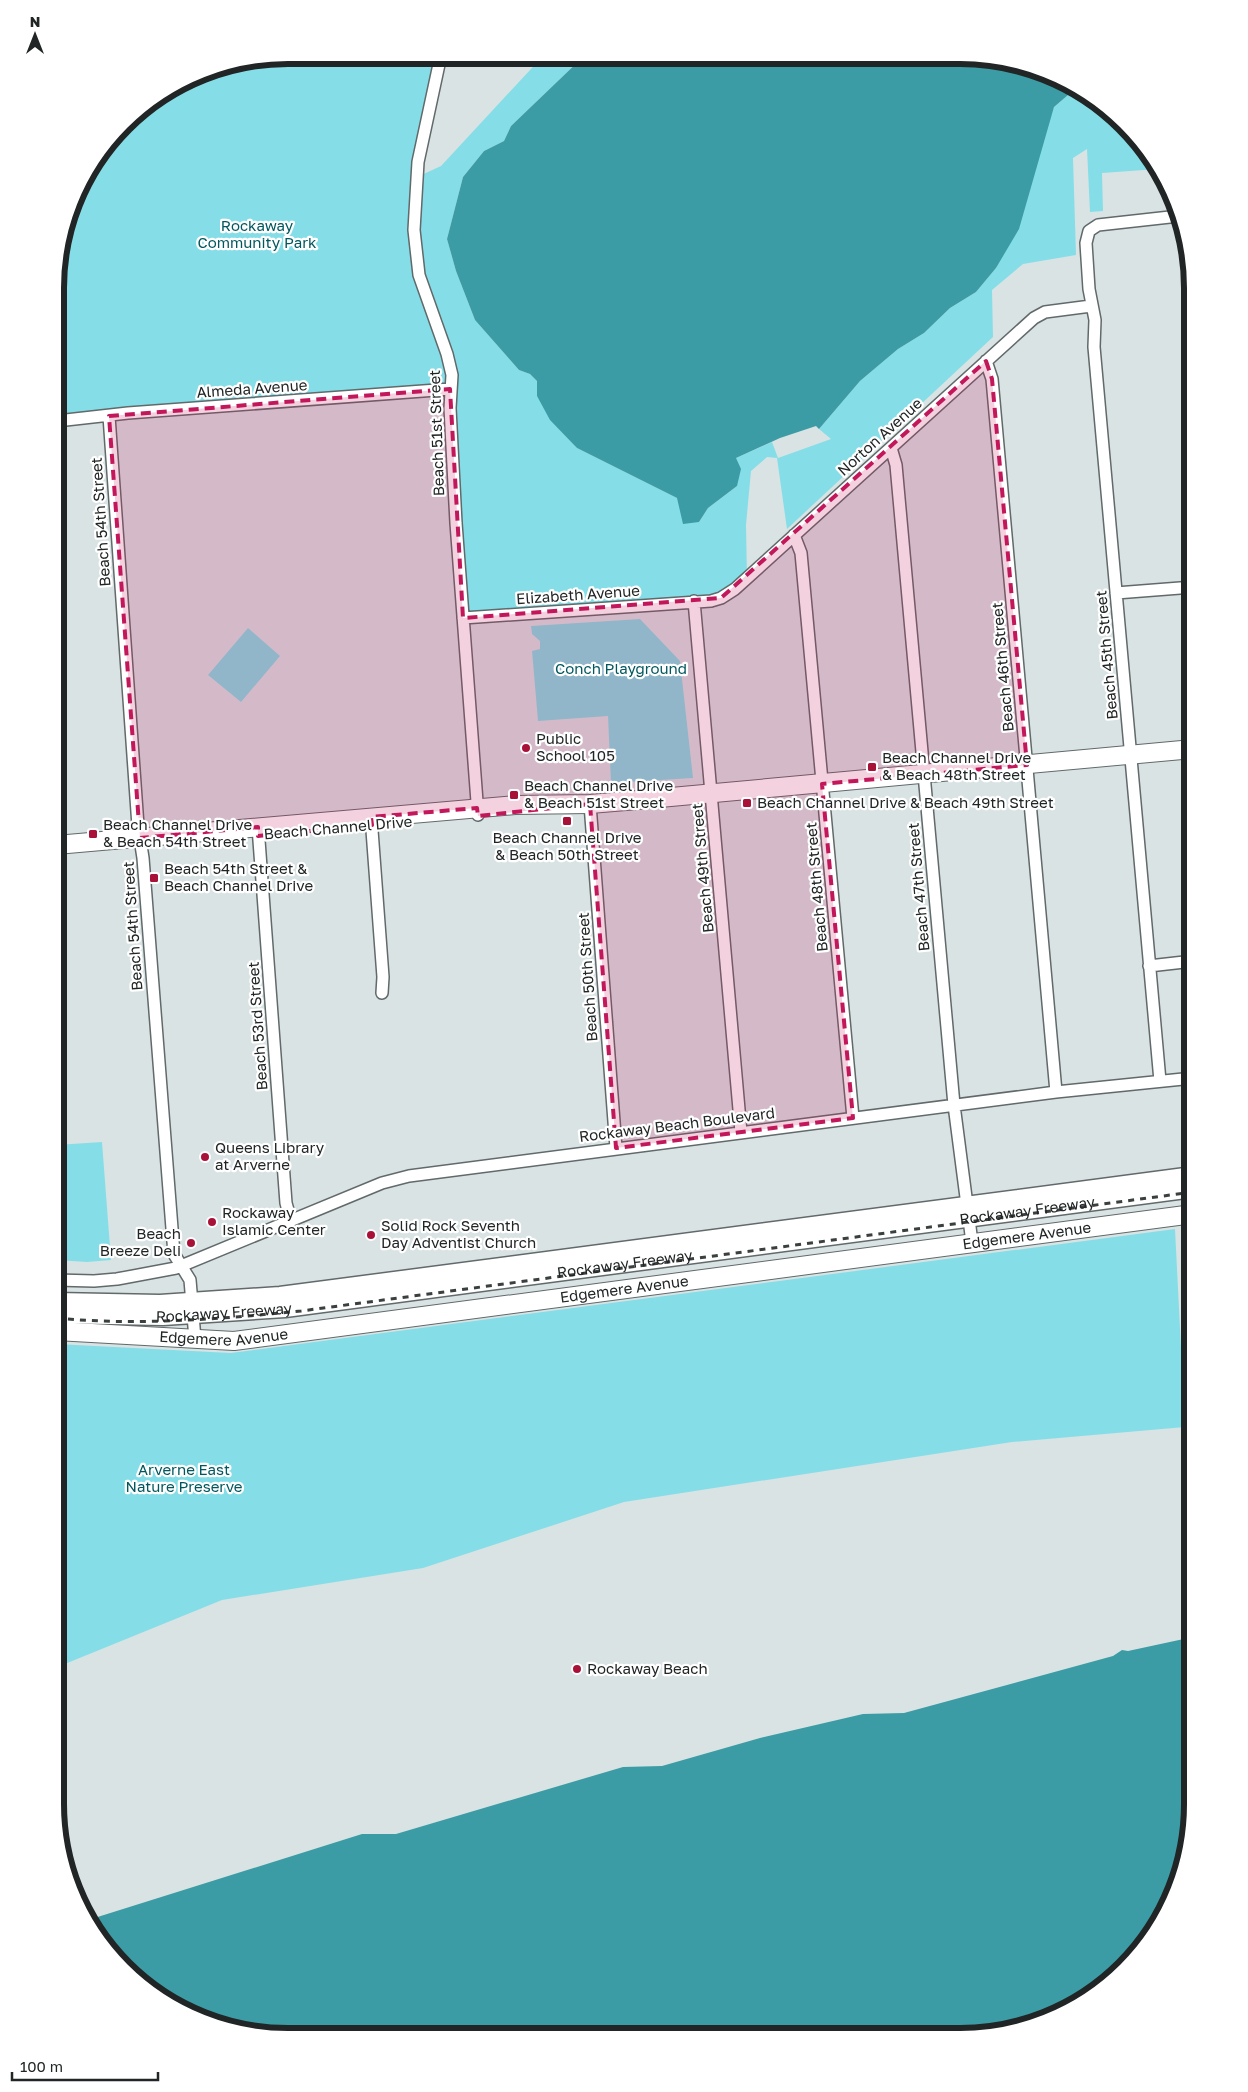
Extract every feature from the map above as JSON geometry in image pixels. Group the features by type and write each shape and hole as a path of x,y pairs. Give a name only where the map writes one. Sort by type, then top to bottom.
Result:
{"main road":[{"name":"Beach Channel Drive","path":"64,845 141,842 258,832 478,812 535,804 590,804 711,794 1184,750"},
{"name":"Beach Channel Drive","path":"64,855 141,842"},
{"name":"Edgemere Avenue","path":"64,1332 240,1340 1184,1215"}],"street":[{"name":"Beach 51st Street","path":"439,64 418,162 414,230 420,275 452,375 450,389 456,523 478,812"},
{"name":"Beach 45th Street","path":"1160,1081 1094,348 1095,320 1085,248 1091,228 1107,223 1172,217"},
{"name":"Norton Avenue","path":"694,602 717,600 730,593 986,361 1042,313 1092,306"},
{"name":"Beach 46th Street","path":"986,361 992,379 1056,1092"},
{"name":"Almeda Avenue","path":"64,420 450,389"},
{"name":"Beach 54th Street","path":"109,416 174,1254 190,1280 195,1339"},
{"name":"Beach 47th Street","path":"890,448 896,466 954,1105 972,1243"},
{"name":"Beach 48th Street","path":"794,534 801,553 853,1118"},
{"path":"1116,593 1184,588"},
{"name":"Elizabeth Avenue","path":"463,618 694,602"},
{"name":"Beach 49th Street","path":"694,602 741,1132"},
{"name":"Beach 50th Street","path":"590,804 616,1148"},
{"path":"372,821 383,977 382,993"},
{"name":"Beach 53rd Street","path":"258,832 286,1203 291,1221"},
{"path":"1149,966 1184,962"},
{"name":"Rockaway Beach Boulevard","path":"64,1280 117,1280 148,1275 181,1266 382,1183 403,1177 1056,1092 1184,1079"},
{"name":"Rockaway Freeway","path":"64,1301 193,1309 311,1306 968,1212 1184,1176"},
{"name":"Rockaway Freeway","path":"968,1212 1184,1190"},
{"name":"Rockaway Freeway","path":"64,1315 128,1318 193,1309"}],"highlighted area":[{"path":"986,361 992,379 1027,765 822,784 853,1118 616,1148 590,804 478,816 477,808 371,817 372,825 258,836 258,827 140,838 109,416 450,389 463,618 721,598"}],"green space":[{"name":"Rockaway Community Park","path":"273,64 439,64 417,177 441,166 536,64 576,64 511,126 504,141 484,151 463,177 447,239 456,271 475,320 519,370 530,374 537,381 537,396 577,448 677,498 699,522 708,508 737,486 736,458 772,442 778,458 831,439 819,429 860,381 898,349 924,333 950,308 976,292 996,268 1054,107 1069,93 1097,110 1119,129 1138,151 1150,170 1102,173 1103,211 1090,212 1087,149 1073,158 1076,255 1023,264 992,290 993,337 787,529 777,458 767,457 751,471 746,525 747,578 721,598 463,618 450,390 64,420 64,273 68,244 81,202 94,176 110,151 129,129 163,102 189,87 230,71"},
{"name":"Conch Playground","path":"640,619 680,661 693,778 611,783 608,716 538,721 532,651 540,649 540,641 532,634 531,626"},
{"path":"248,628 280,656 241,702 208,675"},
{"path":"102,1142 111,1260 87,1262 64,1261 64,1144"},
{"name":"Arverne East Nature Preserve","path":"1175,1229 1184,1427 1012,1442 624,1502 423,1568 222,1600 64,1664 64,1344 231,1353"}],"shaded area":[{"path":"576,64 975,64 1018,71 1046,81 1069,93 1054,107 1019,229 996,268 976,292 950,308 924,333 898,349 860,381 819,429 816,426 780,438 736,458 741,469 737,486 708,508 699,522 683,524 677,498 577,448 550,420 537,396 537,381 530,374 519,370 475,320 456,271 447,239 463,177 484,151 504,141 511,126"},
{"path":"1184,1639 1184,1819 1177,1862 1167,1890 1154,1916 1138,1941 1119,1963 1097,1982 1072,1998 1046,2011 1018,2021 975,2028 273,2028 230,2021 189,2005 163,1990 129,1963 110,1941 95,1918 362,1834 396,1834 623,1767 662,1766 760,1738 863,1714 904,1713 1113,1656 1122,1650 1128,1651"}],"railway":[{"path":"64,1319 148,1321 240,1317 301,1311 1184,1193"}],"place":[{"name":"Public School 105","path":"526,748"},
{"name":"Beach Channel Drive & Beach 48th Street","path":"872,767"},
{"name":"Beach Channel Drive & Beach 51st Street","path":"514,795"},
{"name":"Beach Channel Drive & Beach 49th Street","path":"747,803"},
{"name":"Beach Channel Drive & Beach 50th Street","path":"567,821"},
{"name":"Beach Channel Drive & Beach 54th Street","path":"93,834"},
{"name":"Beach 54th Street & Beach Channel Drive","path":"154,878"},
{"name":"Queens Library at Arverne","path":"205,1157"},
{"name":"Rockaway Islamic Center","path":"212,1222"},
{"name":"Solid Rock Seventh Day Adventist Church","path":"371,1235"},
{"name":"Beach Breeze Deli","path":"191,1243"},
{"name":"Rockaway Beach","path":"577,1669"}]}
